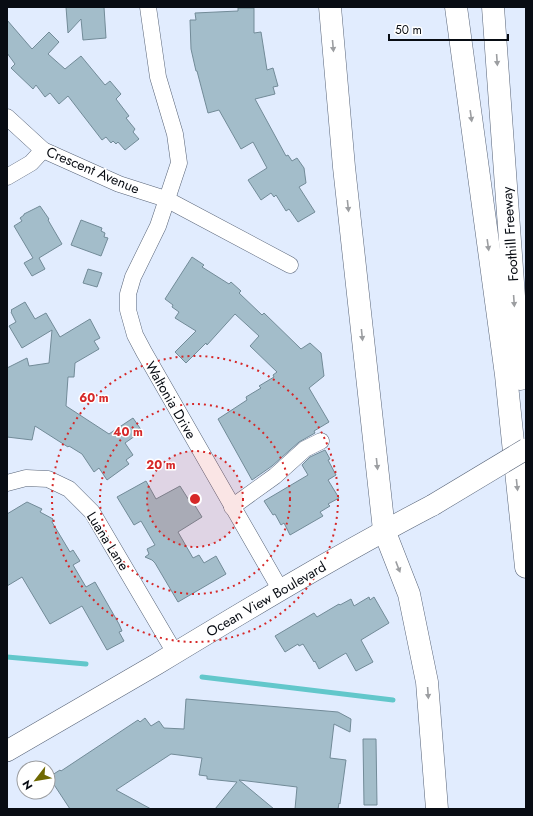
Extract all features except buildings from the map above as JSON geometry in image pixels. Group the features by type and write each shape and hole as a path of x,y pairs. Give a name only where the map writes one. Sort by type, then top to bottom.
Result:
{"highway":[{"path":"330,7 344,167 384,530 409,594 427,682 437,809"},
{"path":"456,7 506,375 526,566"},
{"name":"Foothill Freeway","path":"493,7 526,461"}],"main road":[{"name":"Ocean View Boulevard","path":"7,751 280,589 384,530 433,505 526,449"}],"street":[{"name":"Waltonia Drive","path":"148,7 158,77 175,134 179,163 158,226 132,277 128,294 128,310 135,335 144,352 280,589"},
{"name":"Crescent Avenue","path":"7,117 43,150 119,184 166,199"},
{"path":"7,177 31,163 43,150"},
{"path":"166,199 290,264"},
{"path":"232,507 275,476 305,449 321,441"},
{"name":"Luana Lane","path":"7,483 26,478 48,479 69,489 92,512 174,653"}],"waterway":[{"path":"7,657 86,664"},
{"path":"202,677 393,700"}]}
